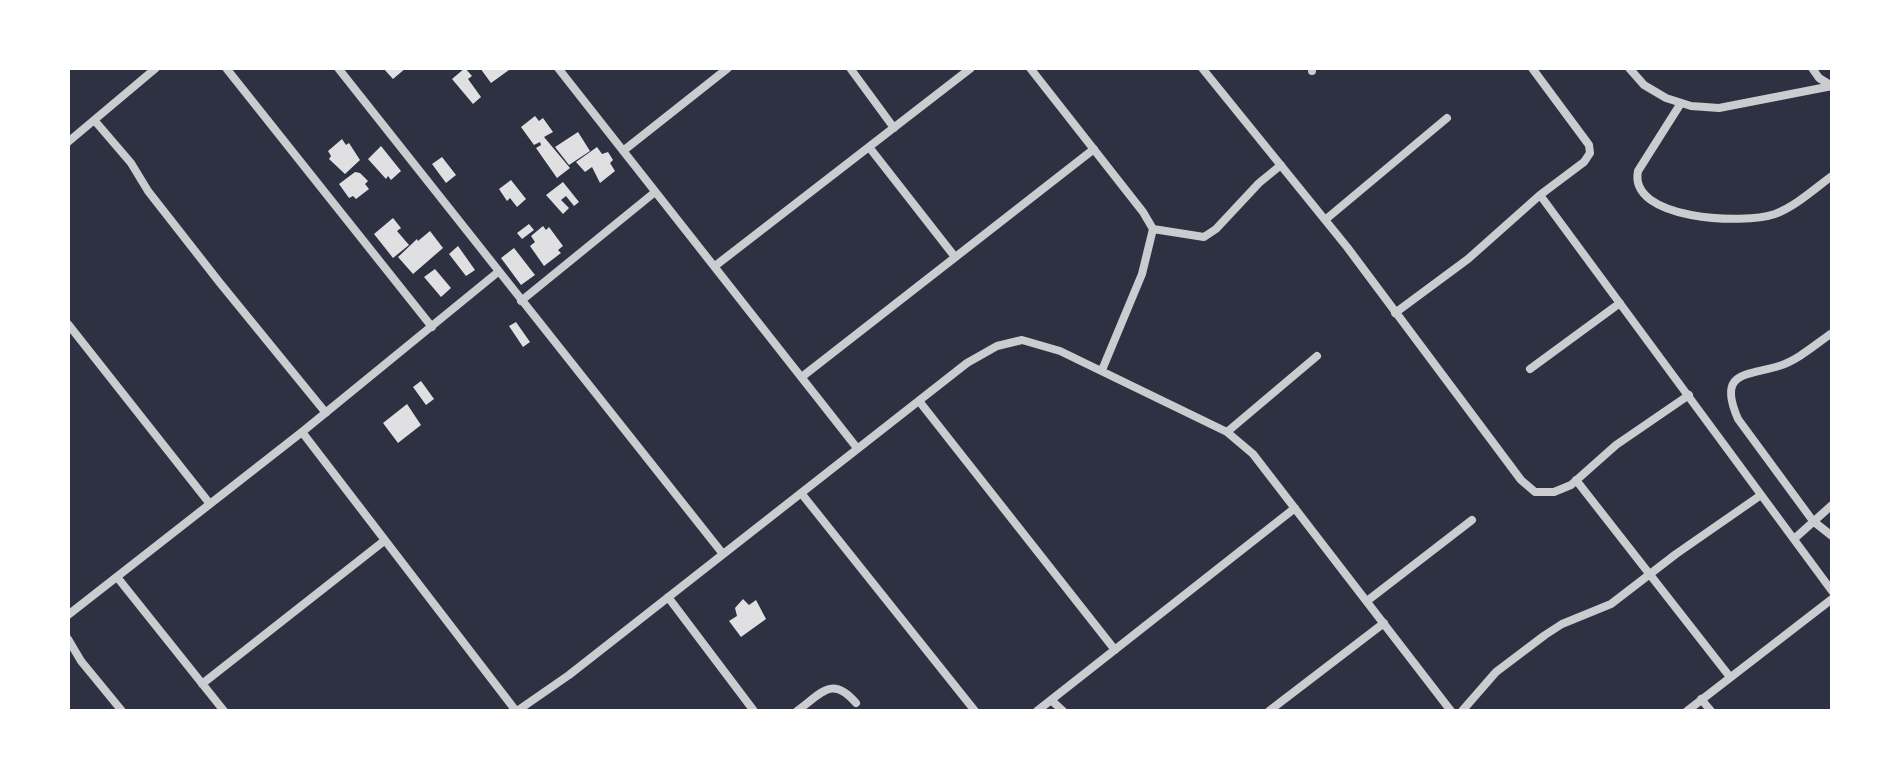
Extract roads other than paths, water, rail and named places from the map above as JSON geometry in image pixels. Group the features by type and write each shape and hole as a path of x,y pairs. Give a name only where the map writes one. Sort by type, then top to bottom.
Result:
{"street":[{"path":"68,142 156,68"},
{"path":"226,68 432,327"},
{"path":"338,68 723,554"},
{"path":"558,68 857,448"},
{"path":"623,151 728,68"},
{"path":"850,68 894,128"},
{"path":"715,266 971,68"},
{"path":"1030,68 1153,229 1142,274 1102,370"},
{"path":"1202,68 1325,220 1521,480 1535,492 1554,492 1576,480 1616,445 1689,395"},
{"path":"1395,313 1468,259 1540,195 1584,162 1590,153 1589,145 1532,68"},
{"path":"1629,68 1644,85 1681,103 1719,108 1832,86"},
{"path":"1812,68 1819,78 1832,86"},
{"path":"1681,103 1638,171 1636,180 1637,187 1662,206 1683,214 1755,218 1773,215 1832,176"},
{"path":"1325,220 1447,118"},
{"path":"95,121 131,163 148,191 211,272 326,413"},
{"path":"869,147 955,257"},
{"path":"803,376 1094,149"},
{"path":"1153,229 1204,237 1281,165"},
{"path":"521,301 655,192"},
{"path":"1540,195 1832,591"},
{"path":"68,615 326,413 498,272"},
{"path":"1530,369 1620,303"},
{"path":"68,324 210,504"},
{"path":"1832,333 1780,366 1748,372 1737,379 1731,390 1732,405 1738,419 1813,521 1832,536"},
{"path":"302,432 516,711 569,675 967,363 997,346 1022,340 1060,351 1102,370 1227,432 1253,454 1451,711"},
{"path":"1227,432 1317,356"},
{"path":"919,401 1115,650"},
{"path":"1576,480 1730,677"},
{"path":"801,493 975,711"},
{"path":"1462,711 1496,672 1545,635 1573,619 1611,604 1761,495"},
{"path":"1794,539 1832,505"},
{"path":"1037,711 1295,508"},
{"path":"1367,601 1472,520"},
{"path":"202,684 384,541"},
{"path":"117,577 224,711"},
{"path":"668,597 754,711"},
{"path":"1687,711 1832,599"},
{"path":"1269,711 1384,623"},
{"path":"68,639 81,661 122,711"},
{"path":"797,711 825,691 837,687 844,689 856,703"},
{"path":"1701,699 1711,711"},
{"path":"1051,700 1063,711"}]}
